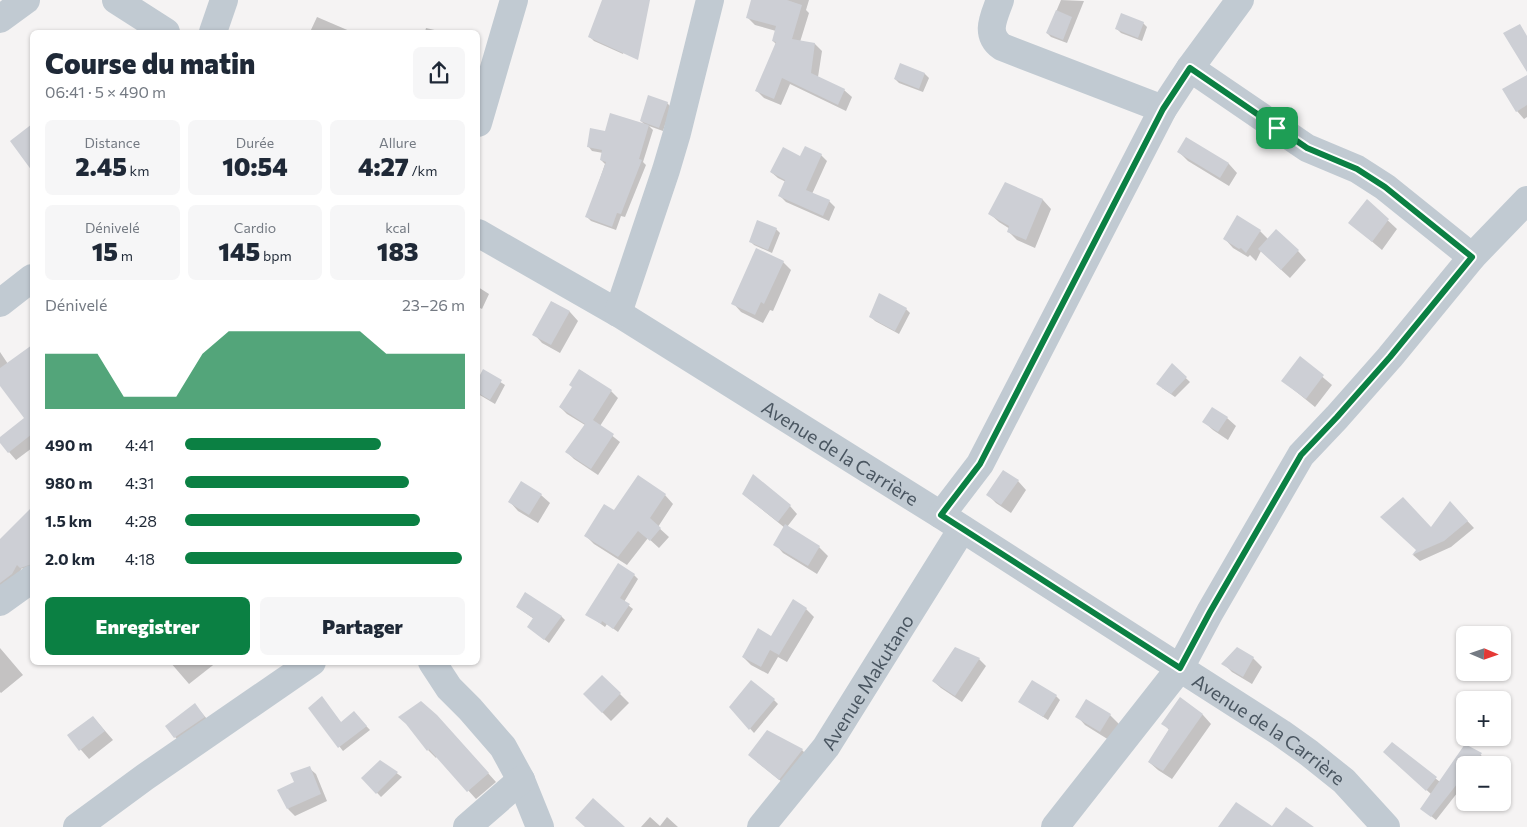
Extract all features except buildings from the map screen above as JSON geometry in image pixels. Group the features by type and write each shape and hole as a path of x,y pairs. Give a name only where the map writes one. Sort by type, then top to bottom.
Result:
{"street":[{"path":"0,19 26,0"},
{"path":"116,0 163,30"},
{"path":"213,30 224,0"},
{"path":"480,116 514,0"},
{"path":"618,313 669,161 710,0"},
{"path":"1000,0 990,25 992,36 997,44 1163,109"},
{"name":"Avenue Makutano","path":"761,827 826,747 951,522 1163,109 1190,68 1240,0"},
{"path":"1190,68 1307,148 1357,169 1385,187 1472,257"},
{"path":"1055,827 1180,668 1214,604 1301,455 1390,357 1472,257 1527,200"},
{"name":"Avenue de la Carrière","path":"480,233 618,313 1180,668 1309,753 1344,782 1386,827"},
{"path":"0,302 30,280"},
{"path":"0,602 30,580"},
{"path":"78,827 145,777 308,665"},
{"path":"434,665 450,688 503,747 522,780 540,827"},
{"path":"467,827 522,780"}],"route":[{"path":"1190,68 1277,128 1307,148 1357,169 1385,187 1472,257 1390,357 1301,455 1237,564 1180,668 941,515 980,464 1163,109 1190,68"}]}
